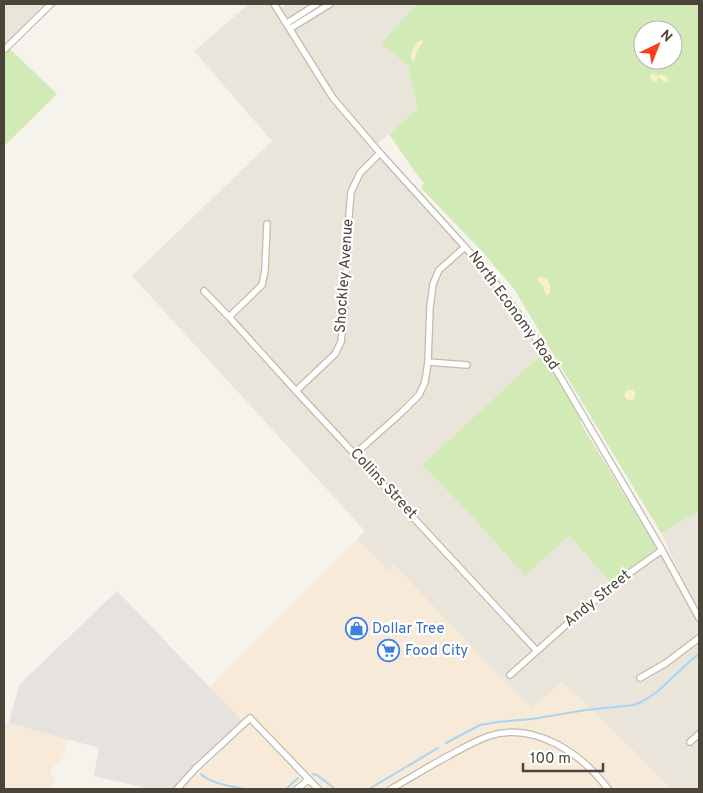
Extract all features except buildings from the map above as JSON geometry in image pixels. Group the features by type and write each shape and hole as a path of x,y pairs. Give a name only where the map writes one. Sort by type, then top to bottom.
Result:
{"street":[{"path":"4,50 51,4"},
{"name":"North Economy Road","path":"274,4 333,98 493,279 545,351 662,550 699,618"},
{"path":"289,26 317,4"},
{"path":"289,26 330,4"},
{"name":"Shockley Avenue","path":"296,391 336,354 341,342 352,192 360,173 380,153"},
{"path":"229,317 262,285 265,270 267,224"},
{"path":"355,454 419,395 425,382 428,362 430,307 433,284 439,270 466,247"},
{"name":"Collins Street","path":"204,291 537,651"},
{"path":"428,362 467,365"},
{"name":"Andy Street","path":"537,651 613,585 662,550"},
{"path":"640,678 666,663 699,638"},
{"path":"510,675 537,651"},
{"path":"177,789 195,769 250,718 318,789"},
{"path":"391,789 477,741 490,735 504,733 540,736 555,743 584,764 608,789"},
{"path":"690,742 699,734"},
{"path":"297,789 308,780"}],"shaded area":[{"path":"4,4 51,4 4,50"},
{"path":"249,4 275,4 278,9 287,4 417,4 381,43 408,66 418,108 375,146 465,247 545,351 422,465 474,518 569,534 613,585 662,550 699,618 699,789 671,789 562,682 531,709 394,565 388,571 357,539 365,531 132,276 272,141 194,51"},
{"path":"699,511 699,612 661,533"},
{"path":"357,539 388,571 394,565 531,709 562,682 671,789 303,789 300,787 297,789 182,789 247,726 209,688"},
{"path":"117,591 244,723 175,789 150,789 94,776 99,748 9,723 19,685"},
{"path":"4,722 68,739 63,758 49,771 55,779 49,789 4,789"}],"green space":[{"path":"417,4 699,4 699,511 661,533 514,289 479,248 422,189 421,187 424,183 389,134 418,108 408,66 381,43"},
{"path":"10,49 57,94 4,146 4,55"},
{"path":"545,351 584,418 580,422 655,545 656,549 611,583 569,535 525,576 474,518 422,465"}],"sand":[{"path":"422,40 423,42 412,62 411,54 413,49 417,42"},
{"path":"652,74 657,75 657,81 653,82 650,77"},
{"path":"659,75 664,75 669,81 666,83 658,77"},
{"path":"541,277 547,278 550,285 551,291 548,295 545,294 543,285 537,280"},
{"path":"630,389 636,395 630,401 624,395"}],"waterway":[{"path":"446,743 480,725 634,705 657,692 699,654"},
{"path":"369,789 438,748"},
{"path":"201,774 216,782 245,789"},
{"path":"313,774 335,789"},
{"path":"286,789 298,778"}],"place":[{"name":"Dollar Tree","path":"356,629"},
{"name":"Food City","path":"389,651"}]}
